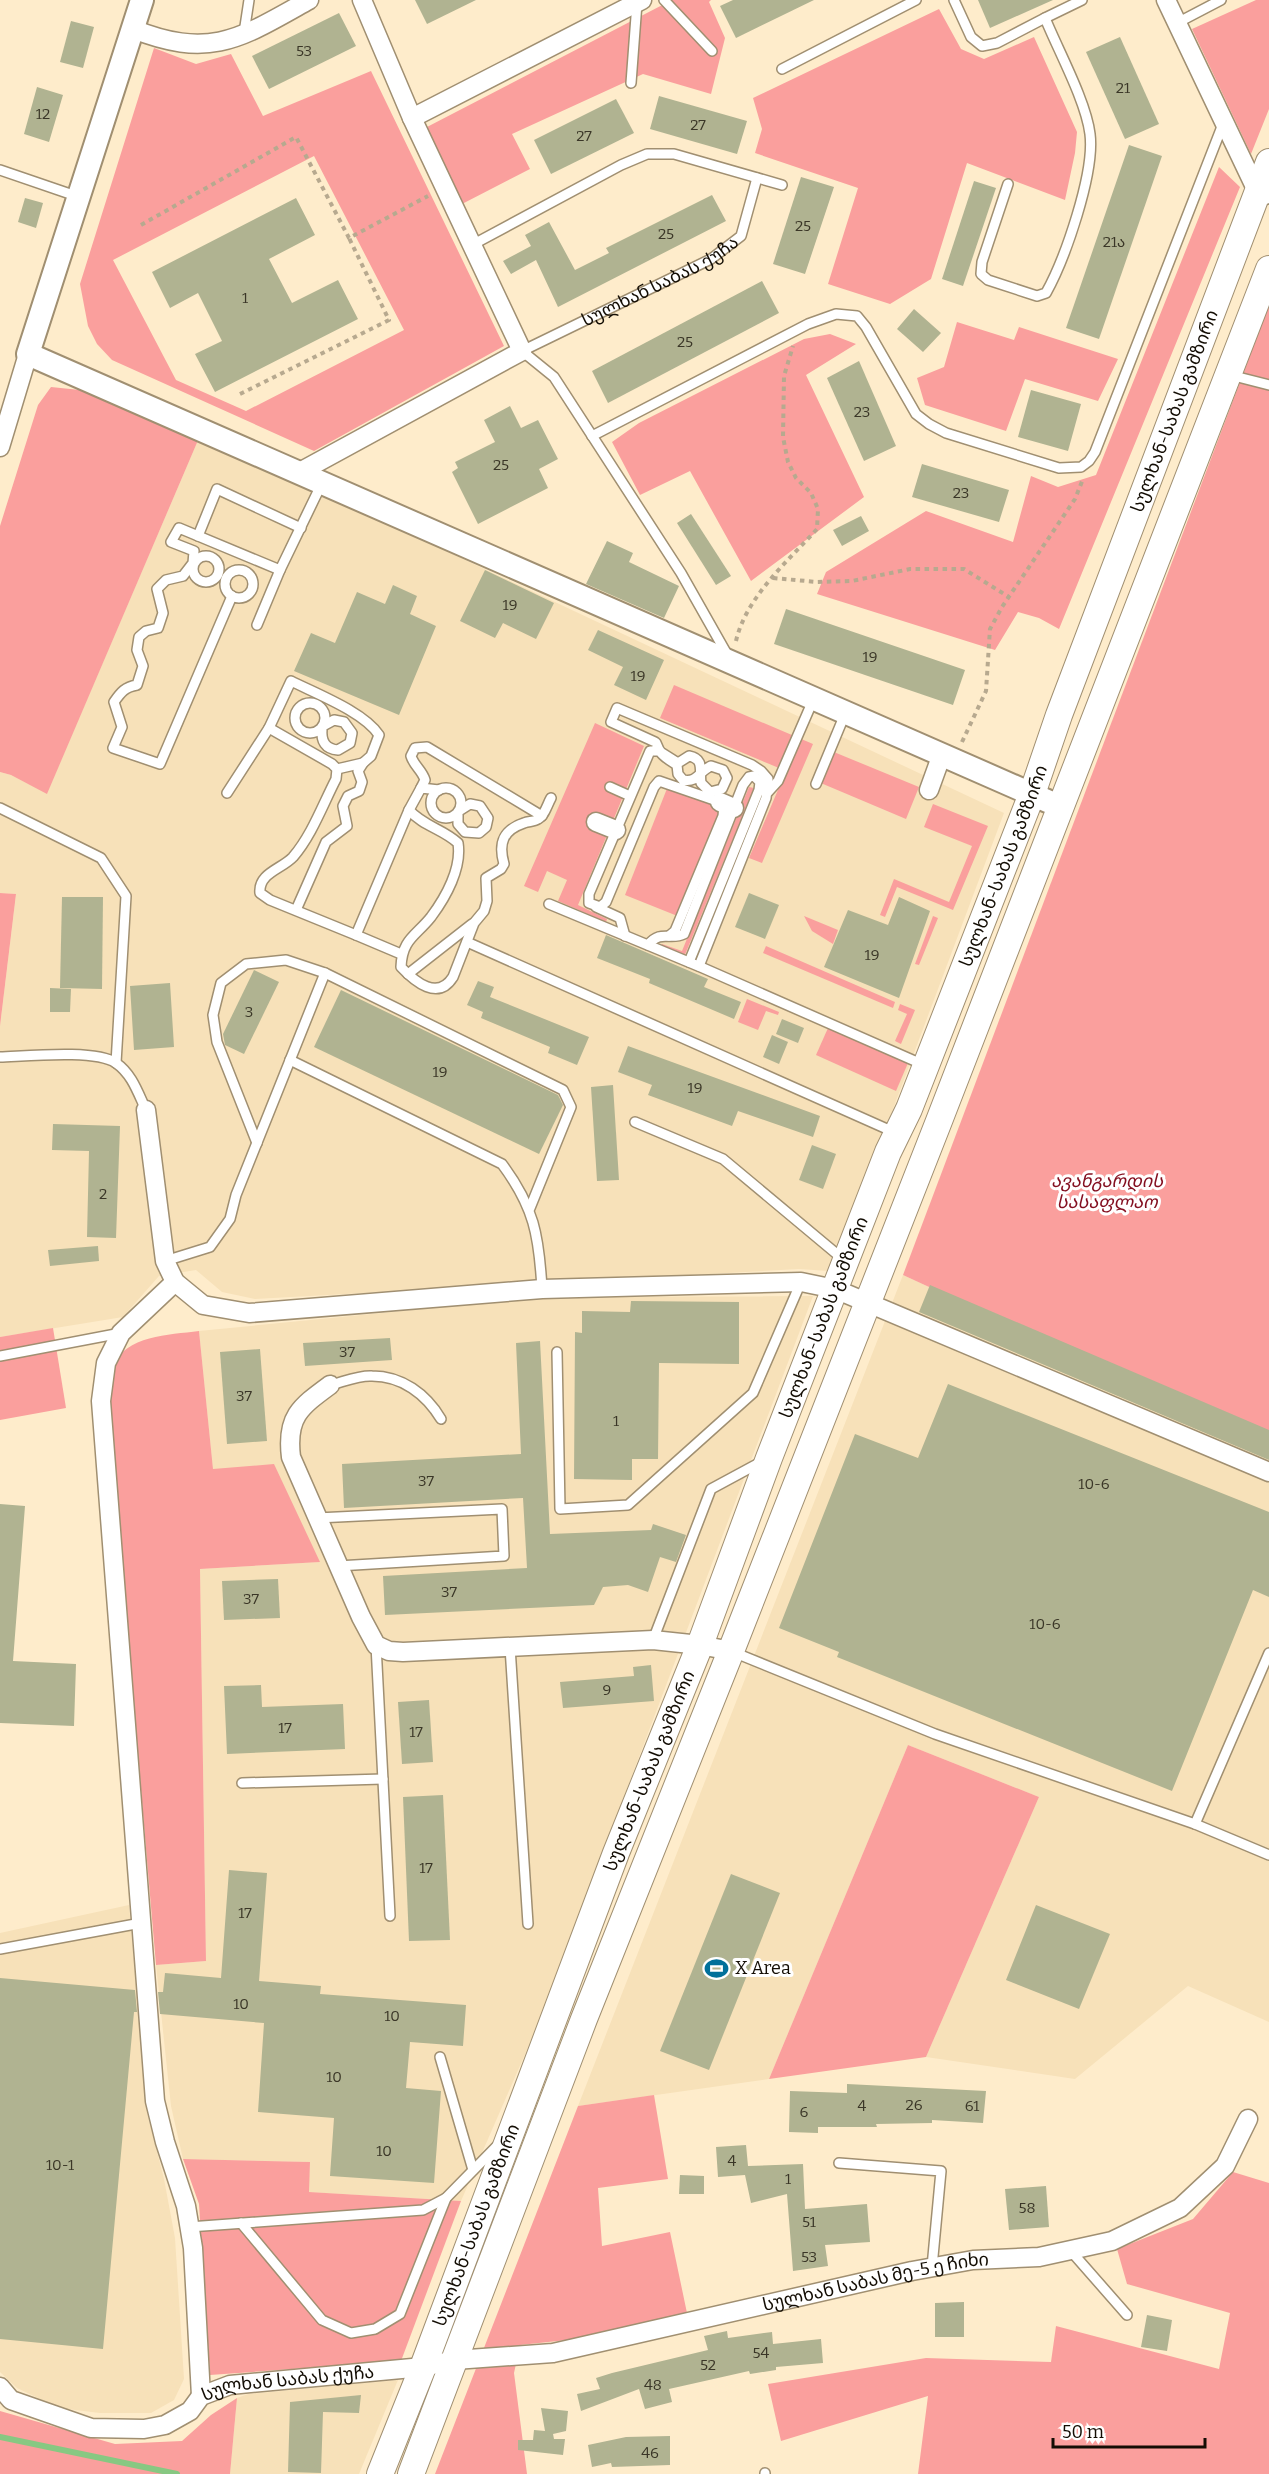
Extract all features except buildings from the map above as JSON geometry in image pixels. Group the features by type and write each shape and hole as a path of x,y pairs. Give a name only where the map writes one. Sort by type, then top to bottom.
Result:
{"main road":[{"name":"სულხან-საბას გამზირი","path":"380,2474 423,2367 616,1853 700,1645 769,1458 888,1152 898,1134 926,1066 1032,794 1059,715 1263,194 1269,162"},
{"name":"სულხან-საბას გამზირი","path":"411,2474 584,2019 731,1651 1269,269"}],"street":[{"path":"0,447 142,0"},
{"path":"133,29 162,40 205,45 244,34 309,0"},
{"path":"362,0 412,118 522,351"},
{"path":"1166,0 1224,122 1263,194"},
{"path":"412,118 640,1"},
{"name":"სულხან საბას ქუჩა","path":"298,472 522,351"},
{"path":"28,354 1061,807"},
{"path":"929,790 948,757"},
{"path":"596,822 616,830"},
{"path":"146,1110 165,1261 175,1282 203,1305 249,1313 542,1288 801,1282 836,1289 1269,1472"},
{"path":"175,1282 121,1333 106,1363 101,1401 155,2101 165,2142 186,2206 193,2248 201,2396"},
{"path":"330,1385 300,1407 291,1425 289,1443 291,1457 338,1566 376,1645 389,1651 403,1652 653,1640 731,1651"},
{"name":"სულხან საბას მე-5 ე ჩიხი","path":"455,2360 554,2353 932,2267 973,2260 1039,2257 1112,2241 1180,2208 1225,2166 1248,2120"},
{"name":"სულხან საბას ქუჩა","path":"0,2387 11,2400 91,2428 144,2429 165,2425 190,2411 201,2396 230,2385 423,2367 455,2360"}],"lane":[{"path":"244,34 249,0"},
{"path":"664,0 712,51"},
{"path":"782,69 916,0"},
{"path":"954,0 971,37 982,46 997,43 1082,0"},
{"path":"1177,23 1221,0"},
{"path":"631,82 640,1"},
{"path":"1008,184 982,262 981,274 988,280 1036,296 1046,293 1078,213 1087,176 1090,136 1086,116 1045,18"},
{"path":"592,436 795,330 836,314 857,316 866,327 916,414 929,424 946,433 1059,468 1081,467 1095,452 1224,122"},
{"path":"472,245 621,165 646,154 674,154 782,186"},
{"path":"0,170 79,197"},
{"name":"სულხან საბას ქუჩა","path":"522,351 711,259 741,236 757,178"},
{"path":"522,351 554,377 681,573 731,662"},
{"path":"1227,375 1269,385"},
{"path":"257,625 280,570 322,483"},
{"path":"198,536 217,489 300,528"},
{"path":"232,596 160,764 113,748 122,728 114,702 128,687 137,686 143,666 136,650 139,638 147,631 158,628 163,613 157,589 166,579 183,576 194,563 194,551 171,542 179,528 280,570"},
{"path":"227,793 269,728 291,681 373,726 379,735 371,756 358,771 362,782 359,791 348,796 343,806 347,826 326,842 296,910"},
{"path":"725,886 768,792 778,780 814,698"},
{"path":"313,703 317,705 325,717 322,727 311,734 302,731 295,723 296,713 302,705 313,703"},
{"path":"280,705 296,713"},
{"path":"657,750 678,763 688,756 697,759 701,766 700,775 695,780 683,780 678,774 677,765 662,756 657,750 653,740 611,722 617,708 752,765 768,779 768,792"},
{"path":"816,783 845,712"},
{"path":"269,728 337,769 363,763"},
{"path":"356,935 409,810 425,780 423,772 414,766 411,756 415,748 427,747 542,816"},
{"path":"626,936 620,918 589,903 589,894 648,754 657,750"},
{"path":"337,769 336,779 303,844 291,859 267,874 259,887 260,892 270,900 401,954"},
{"path":"669,936 675,931 723,816 724,806 746,780 753,776 760,782 759,790 694,964"},
{"path":"596,907 606,902 656,782 662,781 727,805"},
{"path":"421,788 439,790 449,788 458,792 461,801 459,812 447,818 434,812 432,797 439,790"},
{"path":"610,788 630,796"},
{"path":"408,974 474,923 484,911 487,901 486,878 501,869 504,864 500,852 502,838 510,829 537,820 542,816 550,798"},
{"path":"648,945 656,937 684,934 727,805"},
{"path":"0,808 101,858 126,896 116,1063"},
{"path":"409,810 417,820 451,836 458,843 460,852 459,862 441,903 430,919 410,936 401,954 401,967 422,986 440,988 448,985 474,923"},
{"path":"549,904 694,964 926,1066"},
{"path":"466,942 898,1134"},
{"path":"257,1143 217,1042 213,1015 221,983 246,964 286,960 325,973 563,1090 571,1107 530,1208"},
{"path":"165,1261 210,1247 230,1219 236,1195 325,973"},
{"path":"0,1057 98,1056 116,1063 132,1080 146,1110"},
{"path":"290,1060 502,1164 519,1186 530,1208 540,1254 542,1288"},
{"path":"635,1122 723,1159 846,1261"},
{"path":"557,1352 560,1509 628,1506 753,1393 801,1282"},
{"path":"0,1356 121,1333"},
{"path":"330,1385 371,1375 401,1380 431,1401 441,1419"},
{"path":"653,1640 711,1488 769,1458"},
{"path":"317,1518 502,1509 504,1556 338,1566"},
{"path":"376,1645 390,1916"},
{"path":"510,1647 528,1924"},
{"path":"731,1651 935,1734 1195,1824 1269,1856"},
{"path":"1195,1824 1269,1653"},
{"path":"243,1783 383,1779"},
{"path":"0,1949 141,1923"},
{"path":"440,2057 473,2170"},
{"path":"189,2227 423,2210 446,2198 509,2134"},
{"path":"839,2163 941,2171 932,2267"},
{"path":"241,2223 322,2320 351,2333 375,2329 400,2314 446,2198"},
{"path":"1070,2250 1127,2315"}],"path":[{"path":"141,225 296,137 389,320 240,394"},
{"path":"349,238 444,187"},
{"path":"731,662 738,634 750,607 817,529 818,509 811,493 796,478 788,462 783,437 784,376 792,357 795,330"},
{"path":"948,757 986,692 990,629 1075,499 1084,479 1081,467"},
{"path":"773,578 817,582 852,581 910,569 964,569 1009,597"}],"shaded area":[{"path":"199,438 274,470 1004,813 884,1133 828,1271 799,1269 255,1299 222,1292 196,1270 159,1276 123,1317 0,1337 0,1026 16,894 0,893 0,772 47,793"},
{"path":"903,1275 1269,1444 1269,2022 1188,1986 1075,2079 926,2057 1039,1797 908,1745 769,2079 578,2106"},
{"path":"813,1296 539,2022 461,2201 308,2192 310,2162 183,2159 171,2106 156,1965 206,1961 200,1569 319,1562 213,1470 199,1331 546,1297"},
{"path":"129,1905 147,2113 164,2179 175,2238 184,2379 174,2400 151,2413 100,2413 59,2408 17,2388 0,2372 0,1933"},
{"path":"398,2380 359,2474 230,2474 237,2398 248,2394"}],"green space":[{"path":"672,0 711,0 709,2 725,38 711,94 643,74 512,134 530,169 462,204 427,127"},
{"path":"1256,0 1269,0 1269,109 1251,154 1192,29"},
{"path":"939,9 961,49 984,59 1034,37 1077,132 1075,153 1065,200 967,163 931,279 890,304 828,284 858,188 755,153 762,129 753,98"},
{"path":"154,48 196,64 231,54 263,116 371,71 504,346 314,451 112,360 97,344 88,326 80,284","holes":["314,156 404,330 246,411 176,380 113,260"]},
{"path":"1219,167 1240,187 1059,629 1039,618 1018,612 995,650 817,594 826,572 926,511 1013,542 1031,476 1058,487 1096,475"},
{"name":"ავანგარდის სასაფლაო","path":"1269,305 1269,1444 903,1275"},
{"path":"957,322 1014,340 1019,327 1118,359 1098,401 1025,379 1006,431 925,405 917,378 944,367"},
{"path":"830,334 856,344 806,375 864,497 751,581 690,471 640,495 612,442 639,423 804,339"},
{"path":"51,387 80,390 199,438 47,794 11,775 0,772 0,526 38,405"},
{"path":"674,685 813,744 762,863 749,858 786,771 660,718"},
{"path":"595,723 644,746 578,905 607,919 606,922 558,901 567,880 547,871 538,892 524,886"},
{"path":"829,750 919,787 906,819 816,781"},
{"path":"668,786 723,808 680,917 625,895"},
{"path":"749,787 754,788 684,957 661,949 662,944 682,951"},
{"path":"933,804 988,826 953,910 897,887 885,917 880,915 894,879 949,902 972,846 924,827"},
{"path":"0,893 16,894 0,1026"},
{"path":"804,916 838,930 833,944 812,931"},
{"path":"933,916 938,918 919,965 915,964"},
{"path":"766,946 895,1002 893,1008 763,953"},
{"path":"747,999 779,1012 778,1015 766,1011 758,1030 738,1022"},
{"path":"900,1004 915,1010 901,1044 895,1041 907,1014 898,1010"},
{"path":"828,1028 908,1063 896,1091 816,1055"},
{"path":"53,1328 66,1408 0,1420 0,1337"},
{"path":"199,1331 213,1469 274,1464 320,1562 200,1569 206,1961 156,1965 108,1405 108,1380 111,1367 127,1348 149,1338"},
{"path":"908,1745 1039,1797 926,2057 769,2079"},
{"path":"654,2095 668,2179 598,2188 602,2246 670,2232 687,2313 567,2340 520,2345 514,2373 527,2474 435,2474 578,2106"},
{"path":"183,2159 310,2162 309,2192 461,2201 401,2361 210,2375 199,2204"},
{"path":"1233,2172 1269,2183 1269,2474 918,2474 928,2396 781,2441 768,2384 926,2358 1051,2362 1056,2326 1219,2369 1230,2313 1127,2284 1117,2249 1193,2219"},
{"path":"237,2398 230,2474 0,2474 0,2411 115,2444 182,2441 211,2415"}],"waterway":[{"path":"0,2437 177,2474"}],"place":[{"name":"X Area","path":"717,1968"}]}
